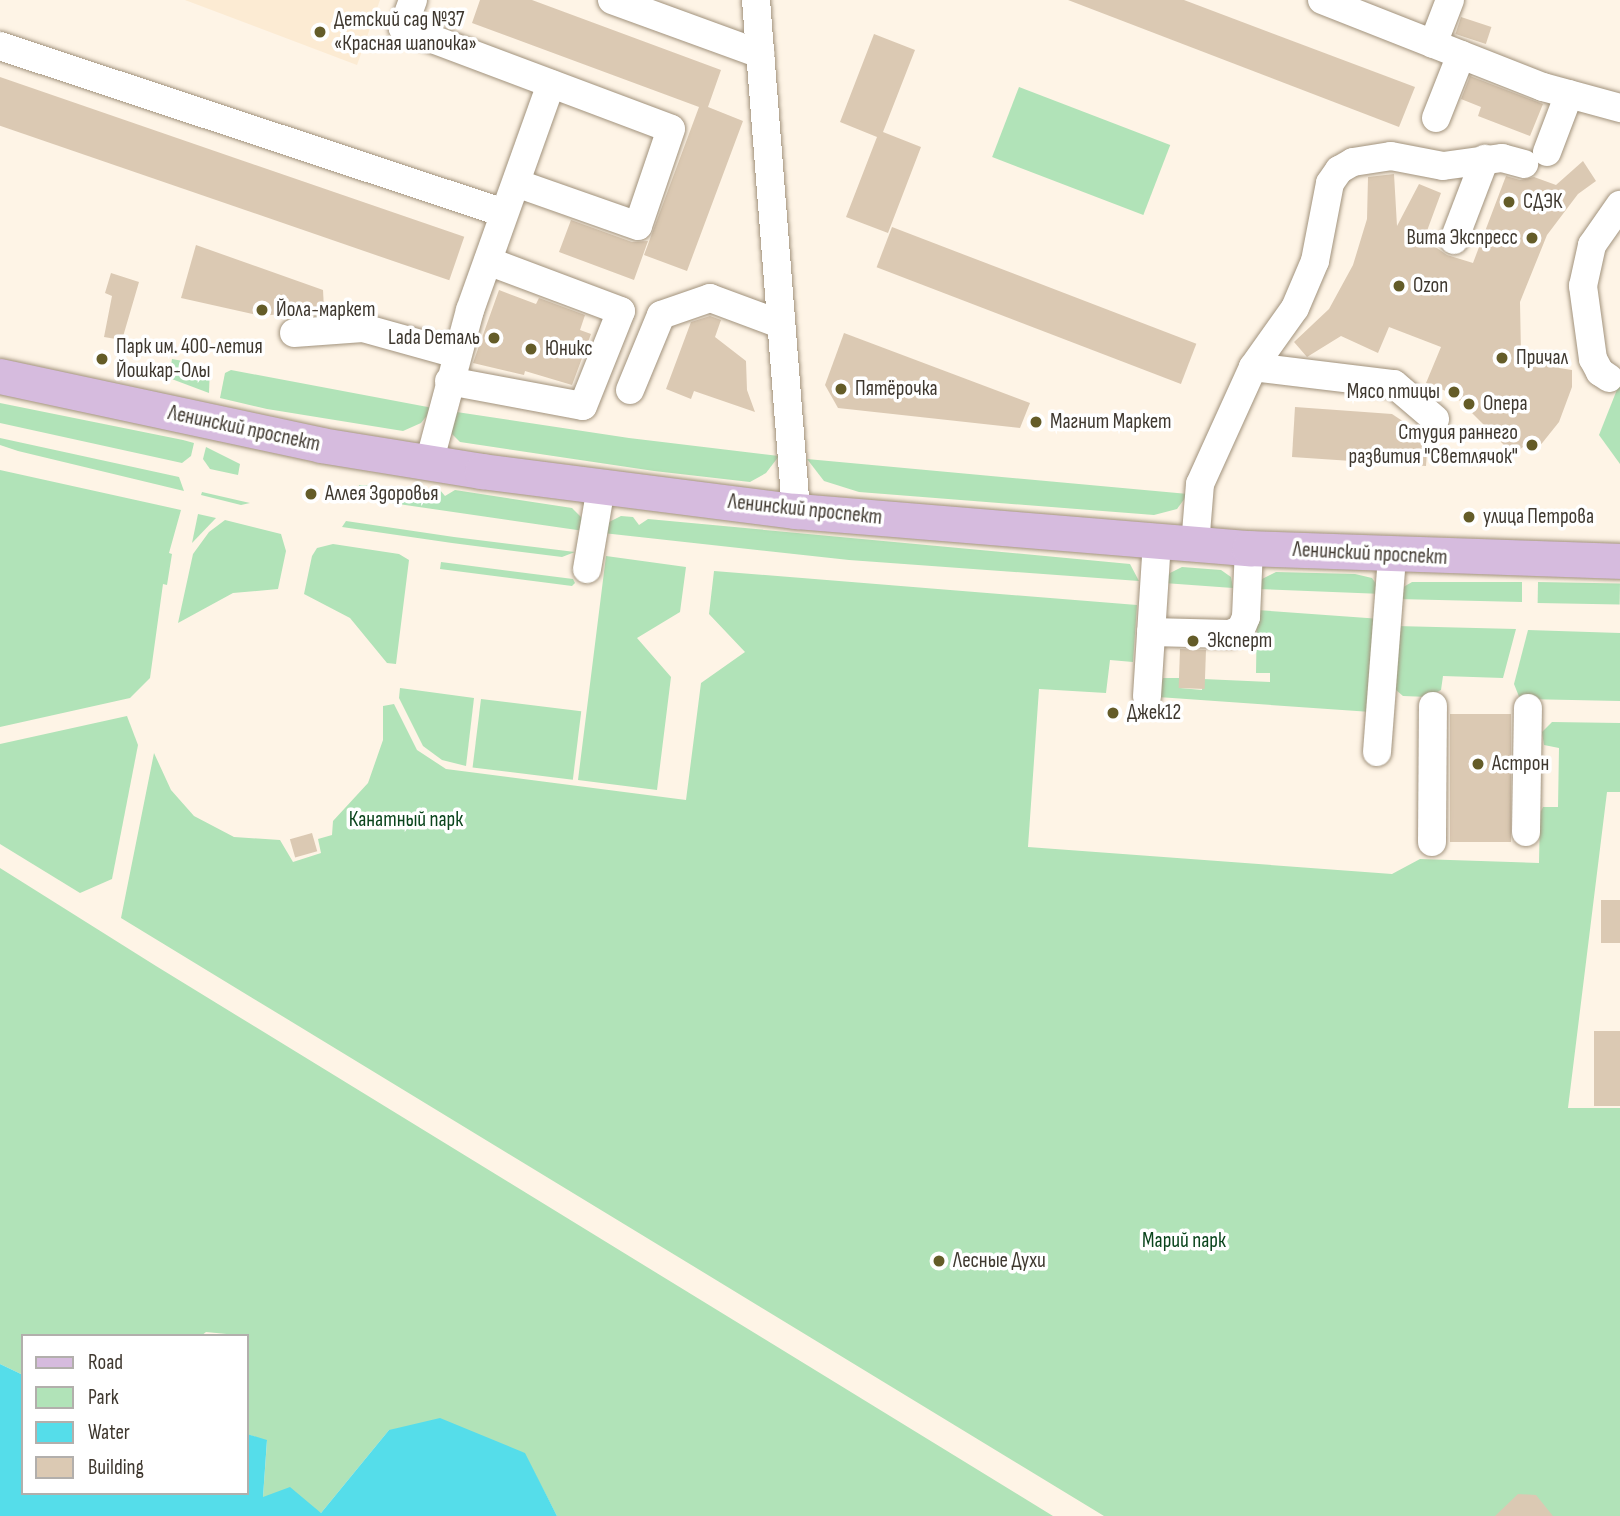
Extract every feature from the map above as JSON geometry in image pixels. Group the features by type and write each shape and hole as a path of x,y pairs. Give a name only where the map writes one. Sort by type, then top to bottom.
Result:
{"main road":[{"name":"Ленинский проспект","path":"0,376 321,445 601,487 796,511 1195,545 1392,557 1618,555"}],"street":[{"path":"413,0 403,28 671,129 638,226 516,183"},
{"path":"612,0 760,54"},
{"path":"756,0 796,511"},
{"path":"1322,0 1461,55 1569,94 1620,108"},
{"path":"1433,44 1450,0"},
{"path":"0,46 504,213"},
{"path":"1436,118 1461,55"},
{"path":"429,463 453,368 504,213 551,84"},
{"path":"1195,545 1200,484 1253,366 1295,308 1315,261 1330,184 1339,170 1374,157 1443,166 1485,159 1535,158 1569,94"},
{"path":"1454,240 1485,159"},
{"path":"1609,378 1600,372 1593,359 1583,286 1592,244 1620,205"},
{"path":"294,333 363,328 453,368 583,406 621,311 488,261"},
{"path":"630,390 661,315 710,298 780,324"},
{"path":"1253,366 1394,384 1435,419"},
{"path":"587,569 601,487"},
{"path":"1147,696 1157,542"},
{"path":"1151,632 1230,634 1241,629 1246,617 1249,548"},
{"path":"1377,752 1392,557"},
{"path":"1432,842 1433,706"},
{"path":"1526,832 1528,708"}],"shaded area":[{"name":"Детский сад №37 «Красная шапочка»","path":"185,0 380,0 357,65"}],"green space":[{"path":"1019,87 1170,145 1143,215 992,157"},
{"path":"172,359 210,366 209,393 169,378"},
{"path":"231,370 433,408 421,423 403,431 267,409 220,398 225,373"},
{"path":"1620,382 1620,464 1599,435"},
{"path":"0,403 194,443 191,456 182,463 0,423"},
{"path":"450,411 629,438 779,456 766,473 750,482 654,471 460,442 452,434"},
{"path":"0,438 179,477 184,491 18,451 0,445"},
{"path":"206,447 240,464 238,475 210,469 203,459"},
{"path":"807,459 1188,494 1177,509 1154,515 859,492 824,481"},
{"path":"0,470 181,510 169,553 172,554 167,585 163,584 150,678 130,698 0,727"},
{"path":"359,485 440,490 445,496 455,490 572,508 582,518 584,531 357,498"},
{"path":"202,492 250,503 241,505 201,495"},
{"path":"198,514 216,518 192,543"},
{"path":"621,516 633,517 639,525 648,519 1130,564 1139,581 849,560 603,533 609,522"},
{"path":"225,520 281,534 286,551 278,589 233,593 178,623 193,554 209,532"},
{"path":"346,521 575,552 562,557 452,543 342,527"},
{"path":"333,544 399,554 409,560 396,664 387,663 350,618 304,594 312,556 317,548"},
{"path":"606,556 686,567 680,612 637,638 671,677 657,790 578,780"},
{"path":"441,562 573,579 575,583 572,586 440,569"},
{"path":"1182,567 1221,570 1231,577 1233,588 1164,583 1170,573"},
{"name":"Марий парк","path":"714,571 1137,605 1133,662 1110,660 1106,693 1039,689 1028,847 1392,874 1420,859 1539,863 1540,813 1543,807 1558,807 1559,748 1544,745 1542,732 1552,722 1620,723 1620,792 1607,792 1568,1108 1620,1108 1620,1516 1104,1516 121,918 154,753 171,790 194,816 234,837 280,840 293,862 321,853 318,839 332,835 333,821 368,783 383,740 383,706 394,704 417,750 446,769 686,800 701,683 745,652 709,614"},
{"path":"1276,572 1355,574 1372,578 1383,594 1258,589 1262,579"},
{"path":"1412,582 1522,582 1522,602 1397,599 1400,589"},
{"path":"1538,582 1620,583 1620,604 1538,603"},
{"path":"1257,610 1381,619 1371,712 1158,697 1163,678 1180,678 1180,688 1202,690 1203,679 1270,682 1270,673 1256,673"},
{"path":"1396,626 1516,629 1503,678 1443,676 1441,690 1428,697 1403,696 1396,690"},
{"path":"1528,630 1620,633 1620,701 1520,699 1514,684"},
{"path":"400,688 474,698 466,766 442,760 423,746 399,698"},
{"path":"481,699 581,711 573,780 473,767"},
{"path":"127,716 138,745 112,879 80,893 0,844 0,744"},
{"path":"0,868 1053,1516 557,1516 524,1453 389,1430 321,1513 263,1497 267,1441 248,1434 248,1334 21,1334 21,1374 0,1364"}],"water":[{"path":"0,1364 21,1374 21,1495 248,1495 248,1434 267,1440 263,1497 290,1487 321,1513 389,1430 440,1418 525,1453 557,1516 0,1516"}],"building":[{"path":"480,0 532,0 721,70 708,107 743,121 687,271 644,255 699,107 472,23"},
{"path":"1068,0 1184,0 1415,87 1399,127"},
{"path":"1461,17 1491,27 1486,44 1455,34"},
{"path":"874,34 915,50 883,132 921,147 888,233 846,217 877,137 840,122"},
{"path":"1470,76 1543,104 1530,136 1478,116 1481,107 1461,99"},
{"path":"0,77 464,237 449,280 0,126"},
{"path":"1583,161 1596,181 1578,194 1547,235 1520,302 1521,354 1559,351 1559,368 1572,370 1572,387 1559,422 1535,452 1526,444 1514,455 1453,394 1426,383 1441,347 1389,327 1378,353 1341,336 1307,357 1294,342 1329,309 1353,265 1367,219 1368,177 1394,174 1397,226 1419,184 1441,193 1424,239 1447,255 1473,263 1506,176 1520,180 1534,177 1556,185"},
{"path":"571,220 632,242 648,241 634,280 559,252"},
{"path":"892,227 1196,344 1181,384 877,267"},
{"path":"196,245 323,290 324,309 262,316 181,298"},
{"path":"111,273 139,282 122,340 104,337 112,296 105,293"},
{"name":"Юникс","path":"499,290 536,304 539,298 585,315 580,330 591,334 572,385 525,371 524,375 473,363"},
{"path":"710,316 721,320 715,337 746,361 747,390 755,412 694,391 691,399 666,389 691,322"},
{"path":"844,333 1030,403 1020,428 838,408 825,385"},
{"path":"1295,407 1392,414 1428,438 1426,466 1292,457"},
{"path":"1180,649 1206,650 1205,689 1179,688"},
{"name":"Астрон","path":"1450,714 1511,714 1511,842 1450,842"},
{"path":"312,833 317,851 295,858 290,839"},
{"path":"1601,900 1620,900 1620,943 1601,943"},
{"path":"1594,1031 1620,1031 1620,1106 1594,1106"},
{"path":"1518,1494 1536,1495 1553,1516 1495,1516"}],"place":[{"name":"Детский сад №37 «Красная шапочка»","path":"320,32"},
{"name":"СДЭК","path":"1509,202"},
{"name":"Вита Экспресс","path":"1532,238"},
{"name":"Ozon","path":"1399,286"},
{"name":"Йола-маркет","path":"262,310"},
{"name":"Lada Dеталь","path":"494,338"},
{"name":"Юникс","path":"531,349"},
{"name":"Причал","path":"1502,358"},
{"name":"Парк им. 400-летия Йошкар-Олы","path":"102,359"},
{"name":"Пятёрочка","path":"841,389"},
{"name":"Мясо птицы","path":"1454,392"},
{"name":"Опера","path":"1469,404"},
{"name":"Магнит Маркет","path":"1036,422"},
{"name":"Студия раннего развития \"Светлячок\"","path":"1532,445"},
{"name":"Аллея Здоровья","path":"311,494"},
{"name":"улица Петрова","path":"1469,517"},
{"name":"Эксперт","path":"1193,641"},
{"name":"Джек12","path":"1113,713"},
{"name":"Астрон","path":"1478,764"},
{"name":"Лесные Духи","path":"939,1261"}],"park label":[{"name":"Канатный парк","path":"406,820"}]}
